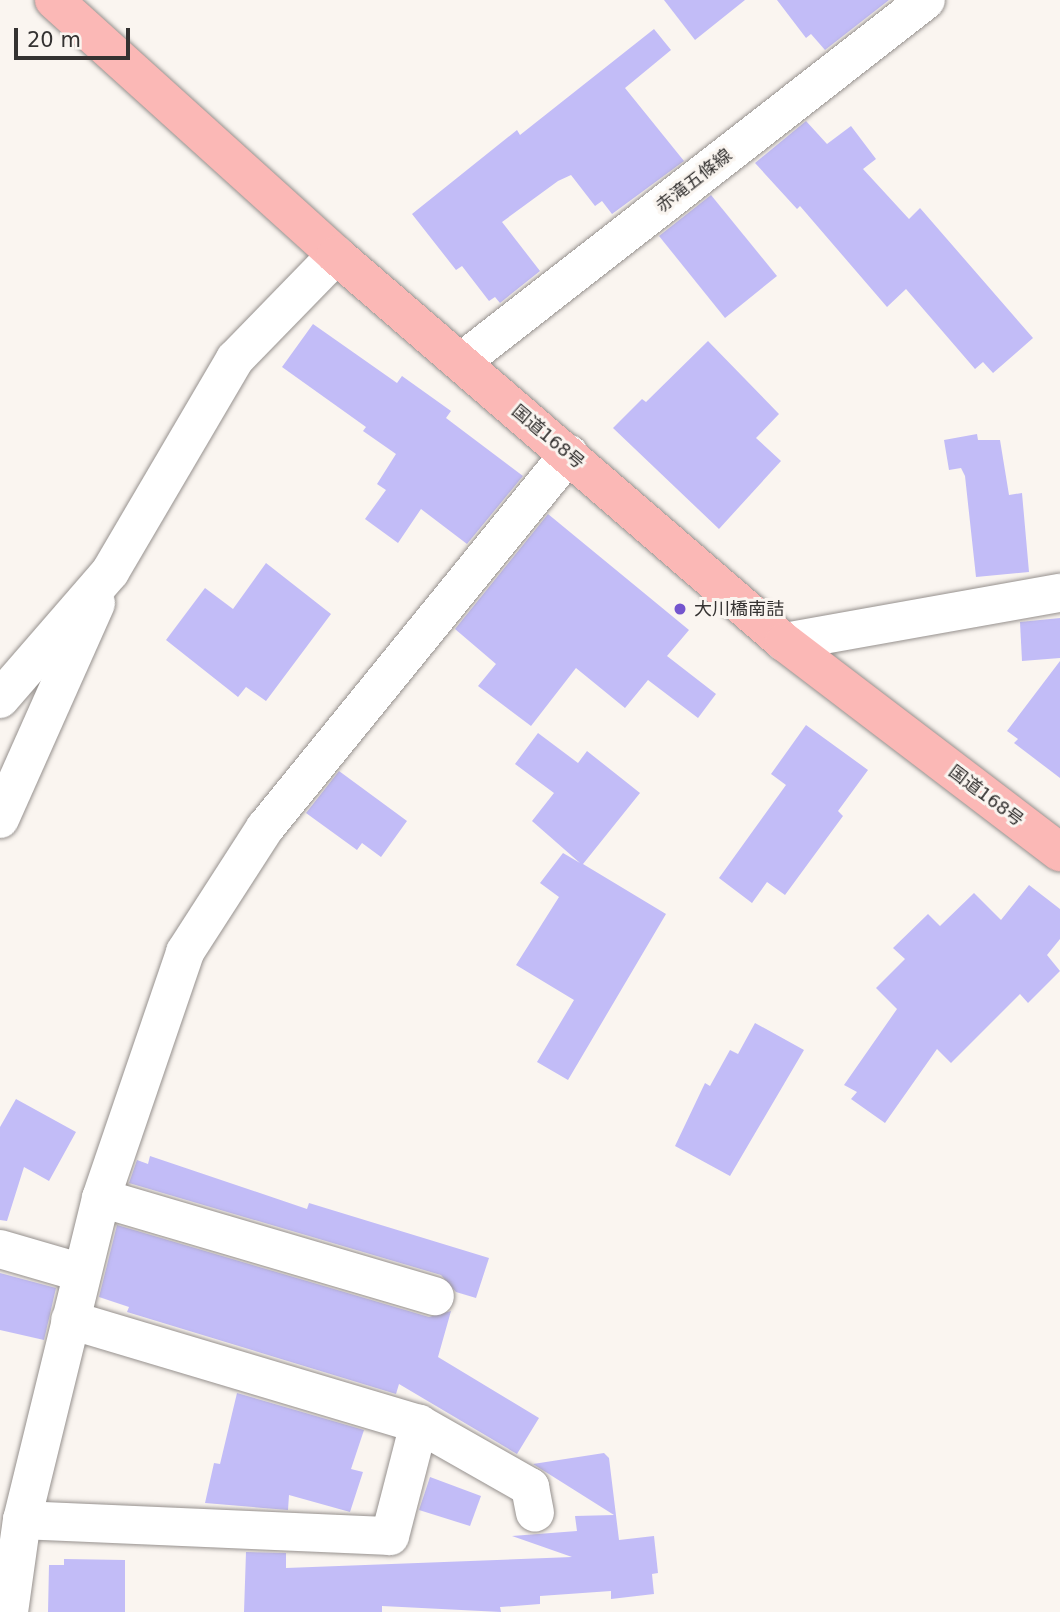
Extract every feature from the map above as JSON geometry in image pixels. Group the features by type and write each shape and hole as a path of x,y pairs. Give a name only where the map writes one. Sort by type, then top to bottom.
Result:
{"highway":[{"name":"国道168号","path":"54,0 326,246 784,642 1060,852"}],"street":[{"name":"赤滝五條線","path":"461,362 926,0"},
{"path":"0,819 110,572 235,359 326,246"},
{"path":"9,1612 22,1520 101,1198 185,952 265,828 569,454"},
{"path":"0,699 110,572"},
{"path":"784,642 1060,593"},
{"path":"101,1198 435,1296"},
{"path":"0,1249 82,1273"},
{"path":"70,1320 419,1424 530,1487 534,1513"},
{"path":"22,1520 390,1536 419,1424"}],"building":[{"path":"664,0 745,0 695,40"},
{"path":"777,0 889,0 825,50 811,34 806,38"},
{"path":"654,29 671,50 625,88 684,161 612,214 602,201 595,206 571,175 558,181 502,222 540,271 500,303 495,297 489,301 462,266 456,270 412,214 517,130 520,135"},
{"path":"806,121 827,144 851,126 876,159 863,169 909,219 920,208 1033,338 993,373 983,362 975,369 906,289 887,307 800,206 797,209 755,163"},
{"path":"711,195 777,276 725,318 659,236"},
{"path":"313,324 397,383 402,376 451,411 446,418 523,476 467,544 421,509 398,543 365,519 386,490 377,484 396,454 363,431 366,427 282,367"},
{"path":"708,341 779,414 756,438 781,461 719,529 613,428 642,399 646,402"},
{"path":"977,434 978,440 1000,440 1009,495 1022,493 1029,572 976,577 965,476 961,468 949,470 944,440"},
{"path":"548,514 689,630 667,656 716,694 698,718 648,680 625,708 576,668 531,726 478,686 496,664 455,629"},
{"path":"266,563 331,614 266,701 246,687 238,697 166,640 205,588 233,609"},
{"path":"1060,618 1060,658 1022,661 1020,622"},
{"path":"1060,661 1060,778 1014,743 1018,739 1007,731"},
{"path":"806,725 868,770 838,811 843,816 785,895 767,882 752,903 719,878 786,785 771,774"},
{"path":"538,733 578,763 587,751 640,793 583,864 666,914 568,1080 537,1062 574,1000 516,965 559,897 540,883 563,853 580,863 532,821 554,793 515,764"},
{"path":"339,771 407,821 381,857 362,843 357,850 306,813"},
{"path":"1029,885 1060,909 1060,939 1047,955 1060,971 1028,1003 1020,994 951,1063 937,1049 885,1123 851,1099 857,1092 844,1085 897,1009 876,988 905,959 893,948 928,914 940,926 974,893 1001,920"},
{"path":"755,1023 804,1050 730,1176 675,1146 705,1083 710,1086 730,1050 738,1054"},
{"path":"16,1099 76,1132 49,1181 24,1167 7,1221 0,1220 0,1127"},
{"path":"150,1156 307,1209 309,1203 489,1258 476,1298 456,1292 441,1275 129,1183 137,1160 148,1164"},
{"path":"117,1225 429,1317 451,1311 438,1357 539,1418 517,1454 399,1384 396,1394 127,1312 129,1307 99,1297"},
{"path":"0,1273 56,1288 44,1340 0,1330"},
{"path":"237,1393 364,1430 351,1469 363,1472 350,1512 289,1495 288,1510 205,1503 214,1463 220,1464"},
{"path":"604,1453 609,1458 619,1540 654,1536 658,1573 652,1574 654,1594 611,1599 611,1591 540,1596 540,1604 500,1607 501,1612 382,1606 382,1612 244,1612 246,1552 286,1553 286,1568 572,1557 512,1536 577,1531 575,1516 614,1515 533,1464"},
{"path":"430,1477 481,1496 470,1526 419,1510"},
{"path":"64,1559 125,1560 125,1612 48,1612 49,1565 64,1565"}],"place":[{"name":"大川橋南詰","path":"680,609"}]}
